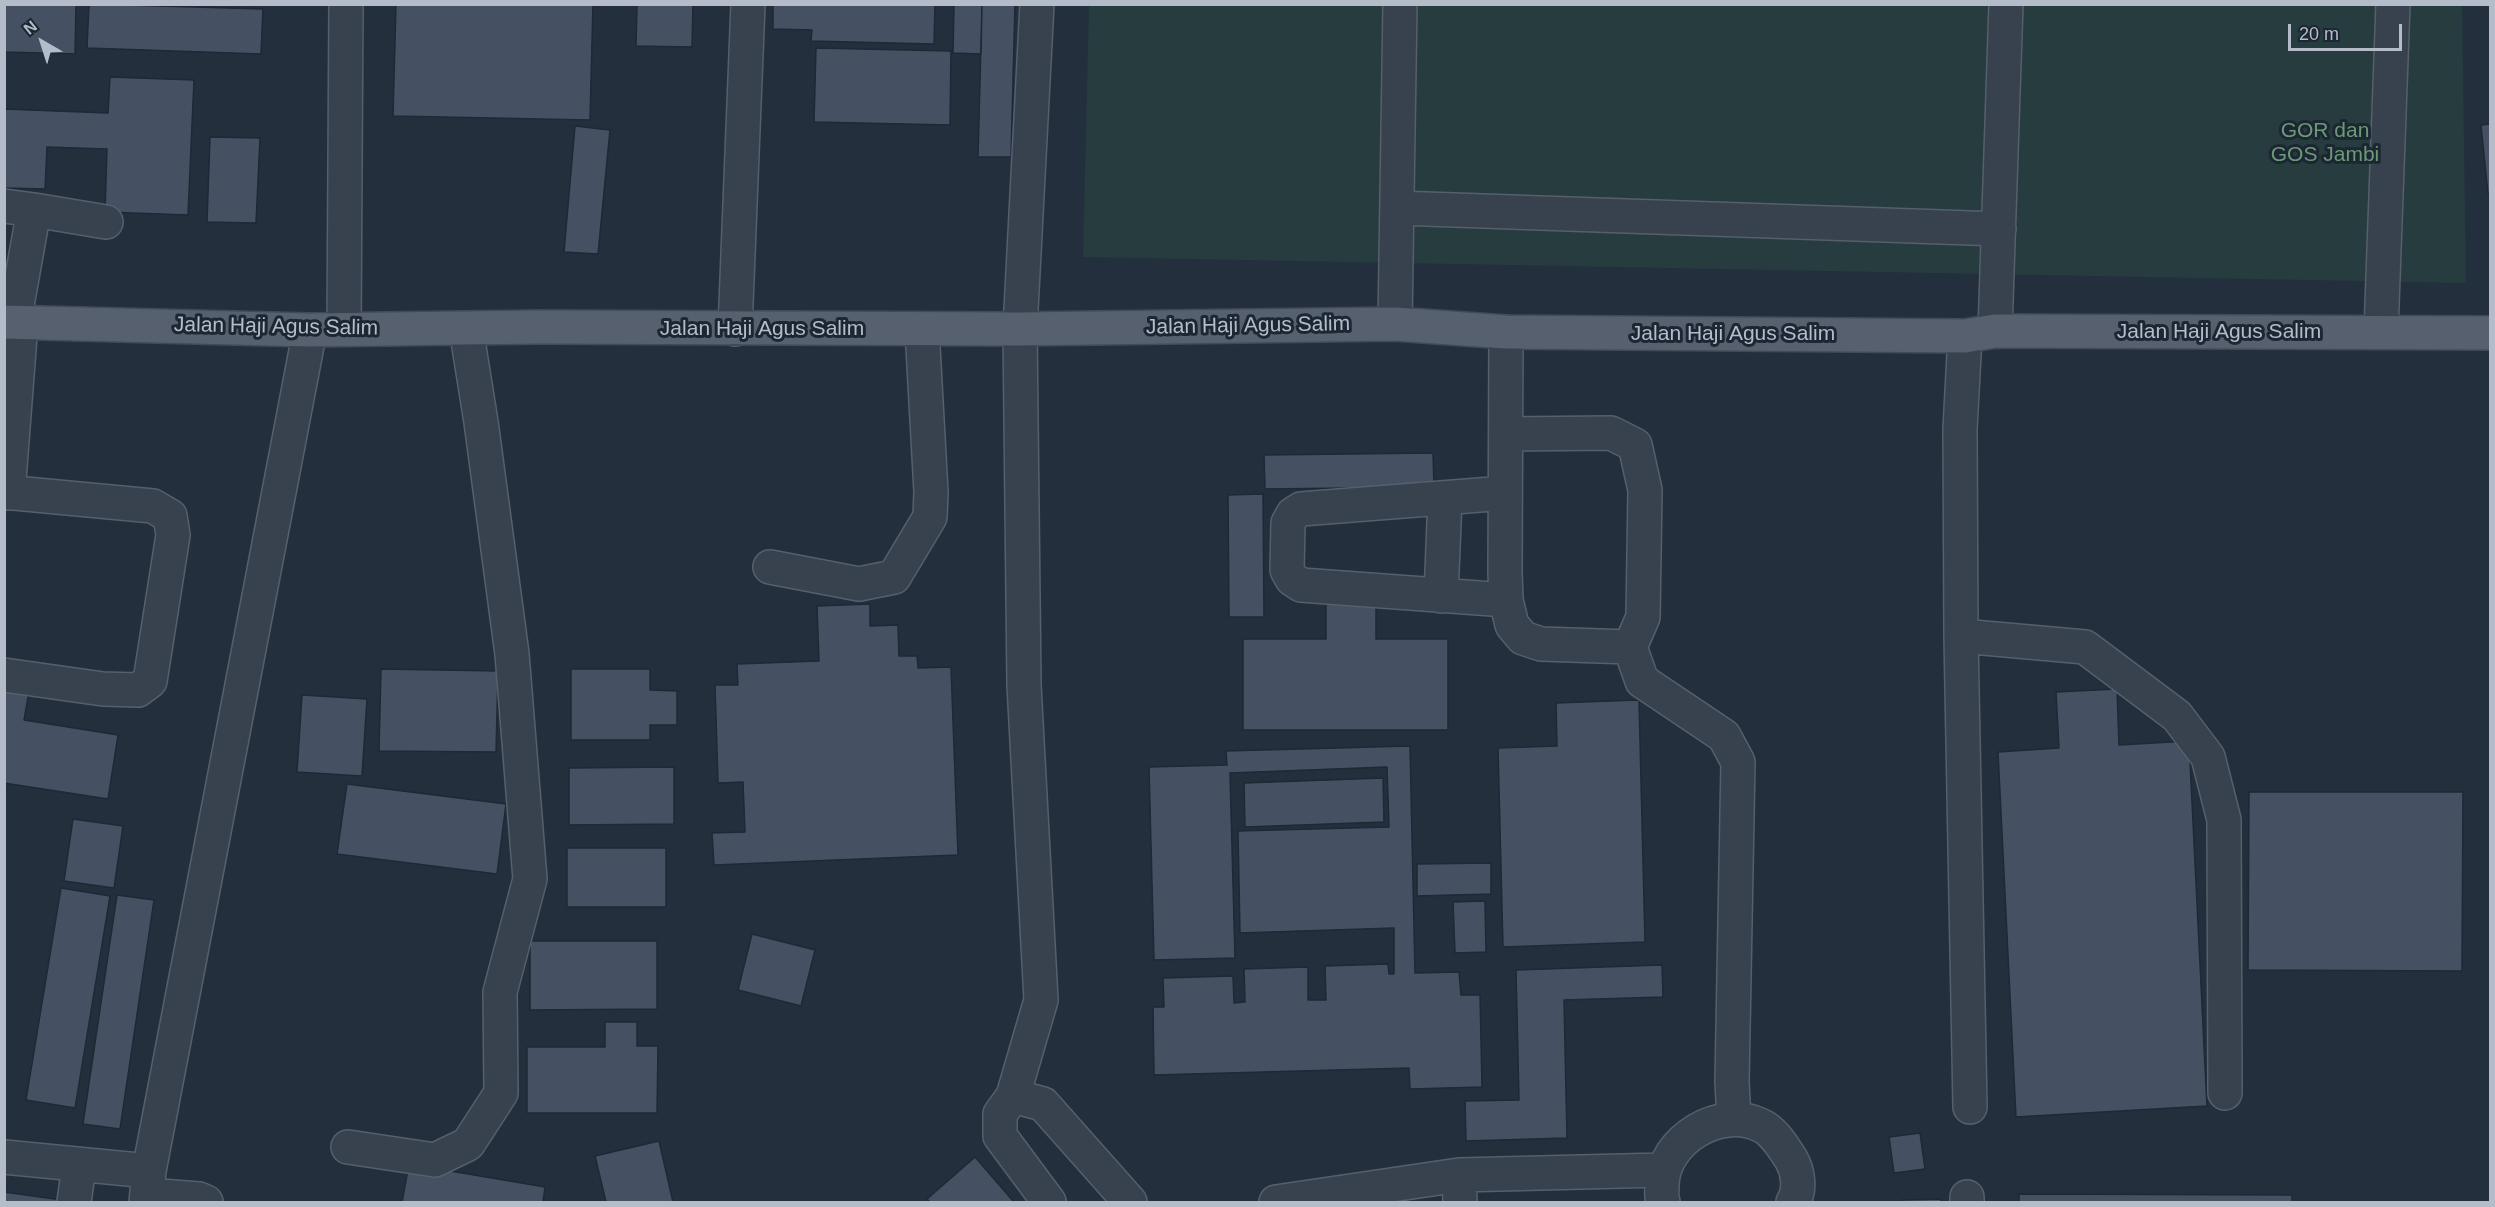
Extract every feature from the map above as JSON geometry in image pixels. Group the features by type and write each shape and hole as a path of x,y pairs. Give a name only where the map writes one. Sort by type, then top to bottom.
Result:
{"main road":[{"name":"Jalan Haji Agus Salim","path":"13,322 310,330 466,328 1020,330 1395,324 1506,333 2490,333"}],"street":[{"path":"344,329 346,4"},
{"path":"735,329 748,4"},
{"path":"1037,4 1020,330 1024,685 1041,1000 1013,1096 1000,1114 1000,1136 1049,1203"},
{"path":"1395,324 1400,4"},
{"path":"1970,1107 1961,636 1960,429 1999,229 2006,4"},
{"path":"2381,332 2393,4"},
{"path":"4,675 103,689 138,690 150,681 173,535 170,516 153,506 6,493 19,208 106,222"},
{"path":"1396,208 1999,229"},
{"path":"348,1147 435,1160 468,1144 501,1093 500,992 530,879 512,654 483,434 466,328"},
{"path":"770,567 859,584 894,577 912,550 930,517 931,492 922,329"},
{"path":"147,1190 310,330"},
{"path":"1506,333 1506,600 1512,625 1523,638 1541,644 1630,647"},
{"path":"1506,434 1611,433 1635,445 1645,490 1643,616 1630,647 1642,681 1724,736 1738,762 1732,1082 1734,1119"},
{"path":"1505,493 1301,509 1293,514 1288,523 1287,570 1292,579 1300,585 1506,600"},
{"path":"1441,596 1445,498"},
{"path":"1961,636 2085,647 2177,716 2208,757 2224,820 2224,1093"},
{"path":"1013,1096 1043,1104 1130,1203"},
{"path":"1663,1203 1661,1198 1663,1170 1675,1147 1703,1127 1734,1119 1761,1125 1781,1143 1797,1169 1796,1197 1793,1203"},
{"path":"4,1157 79,1166 147,1190 199,1199 206,1203"},
{"path":"74,1203 79,1166"},
{"path":"1276,1203 1663,1170"}],"green space":[{"name":"GOR dan GOS Jambi","path":"1089,5 2462,5 2466,283 1083,257"}],"building":[{"path":"4,4 76,5 75,54 4,52"},
{"path":"89,4 263,9 261,54 87,48"},
{"path":"396,4 593,4 590,120 393,116"},
{"path":"637,4 693,4 692,47 636,46"},
{"path":"773,4 935,4 934,44 811,41 812,30 773,29"},
{"path":"954,4 982,4 981,54 953,53"},
{"path":"982,4 1015,4 1011,157 978,157"},
{"path":"816,48 951,51 950,125 814,122"},
{"path":"110,77 194,80 188,215 105,212 107,149 47,147 45,189 4,188 4,109 108,113"},
{"path":"2490,124 2490,194 2488,194 2481,125"},
{"path":"575,126 610,130 598,254 564,252"},
{"path":"210,137 260,138 256,223 207,222"},
{"path":"1433,453 1434,487 1265,489 1264,455"},
{"path":"1263,494 1264,617 1229,617 1228,495"},
{"path":"870,604 870,626 898,625 899,656 917,656 918,668 951,667 958,855 714,865 712,833 745,832 743,782 718,783 715,685 738,685 737,664 819,661 817,606"},
{"path":"1326,604 1376,604 1376,639 1448,639 1448,730 1243,730 1243,639 1326,639"},
{"path":"381,669 498,671 496,752 379,751"},
{"path":"571,669 650,669 650,690 677,691 677,725 650,725 650,740 571,740"},
{"path":"4,682 30,686 24,720 118,735 108,799 4,783"},
{"path":"2117,689 2119,745 2189,741 2207,1106 2016,1117 1998,752 2059,748 2056,692"},
{"path":"302,695 367,699 362,776 297,772"},
{"path":"1639,700 1645,942 1503,947 1498,748 1557,746 1556,703"},
{"path":"1410,746 1415,973 1459,972 1461,995 1480,995 1482,1087 1410,1089 1409,1068 1154,1075 1153,1007 1164,1007 1163,978 1233,976 1234,1003 1245,1002 1244,969 1308,967 1308,1000 1326,1000 1325,966 1388,964 1389,974 1394,974 1394,928 1240,933 1238,831 1389,827 1387,767 1230,773 1235,958 1154,960 1149,767 1227,765 1226,751"},
{"path":"674,767 674,824 569,825 569,768"},
{"path":"1383,778 1384,822 1245,827 1244,783"},
{"path":"347,784 506,804 497,874 337,854"},
{"path":"2249,792 2463,792 2462,971 2248,970"},
{"path":"73,819 123,826 114,888 64,881"},
{"path":"567,848 666,848 666,907 567,907"},
{"path":"1491,863 1491,894 1417,896 1417,864"},
{"path":"61,888 110,896 75,1108 26,1100"},
{"path":"117,895 154,900 120,1129 83,1124"},
{"path":"1485,901 1486,952 1455,953 1453,902"},
{"path":"752,934 815,950 801,1006 738,990"},
{"path":"530,941 657,941 657,1009 530,1010"},
{"path":"1662,965 1663,997 1564,1000 1567,1138 1466,1141 1465,1101 1519,1100 1516,970"},
{"path":"605,1022 637,1022 637,1046 658,1046 657,1113 527,1113 527,1047 605,1047"},
{"path":"1920,1133 1925,1169 1894,1173 1889,1137"},
{"path":"659,1141 673,1202 606,1202 595,1156"},
{"path":"975,1157 1014,1202 930,1202 927,1199"},
{"path":"409,1164 545,1187 543,1202 402,1202"},
{"path":"4,1192 62,1200 61,1202 4,1202"},
{"path":"2019,1194 2292,1195 2292,1202 2019,1202"},
{"path":"1941,1199 1941,1202 1902,1202 1902,1200"}]}
